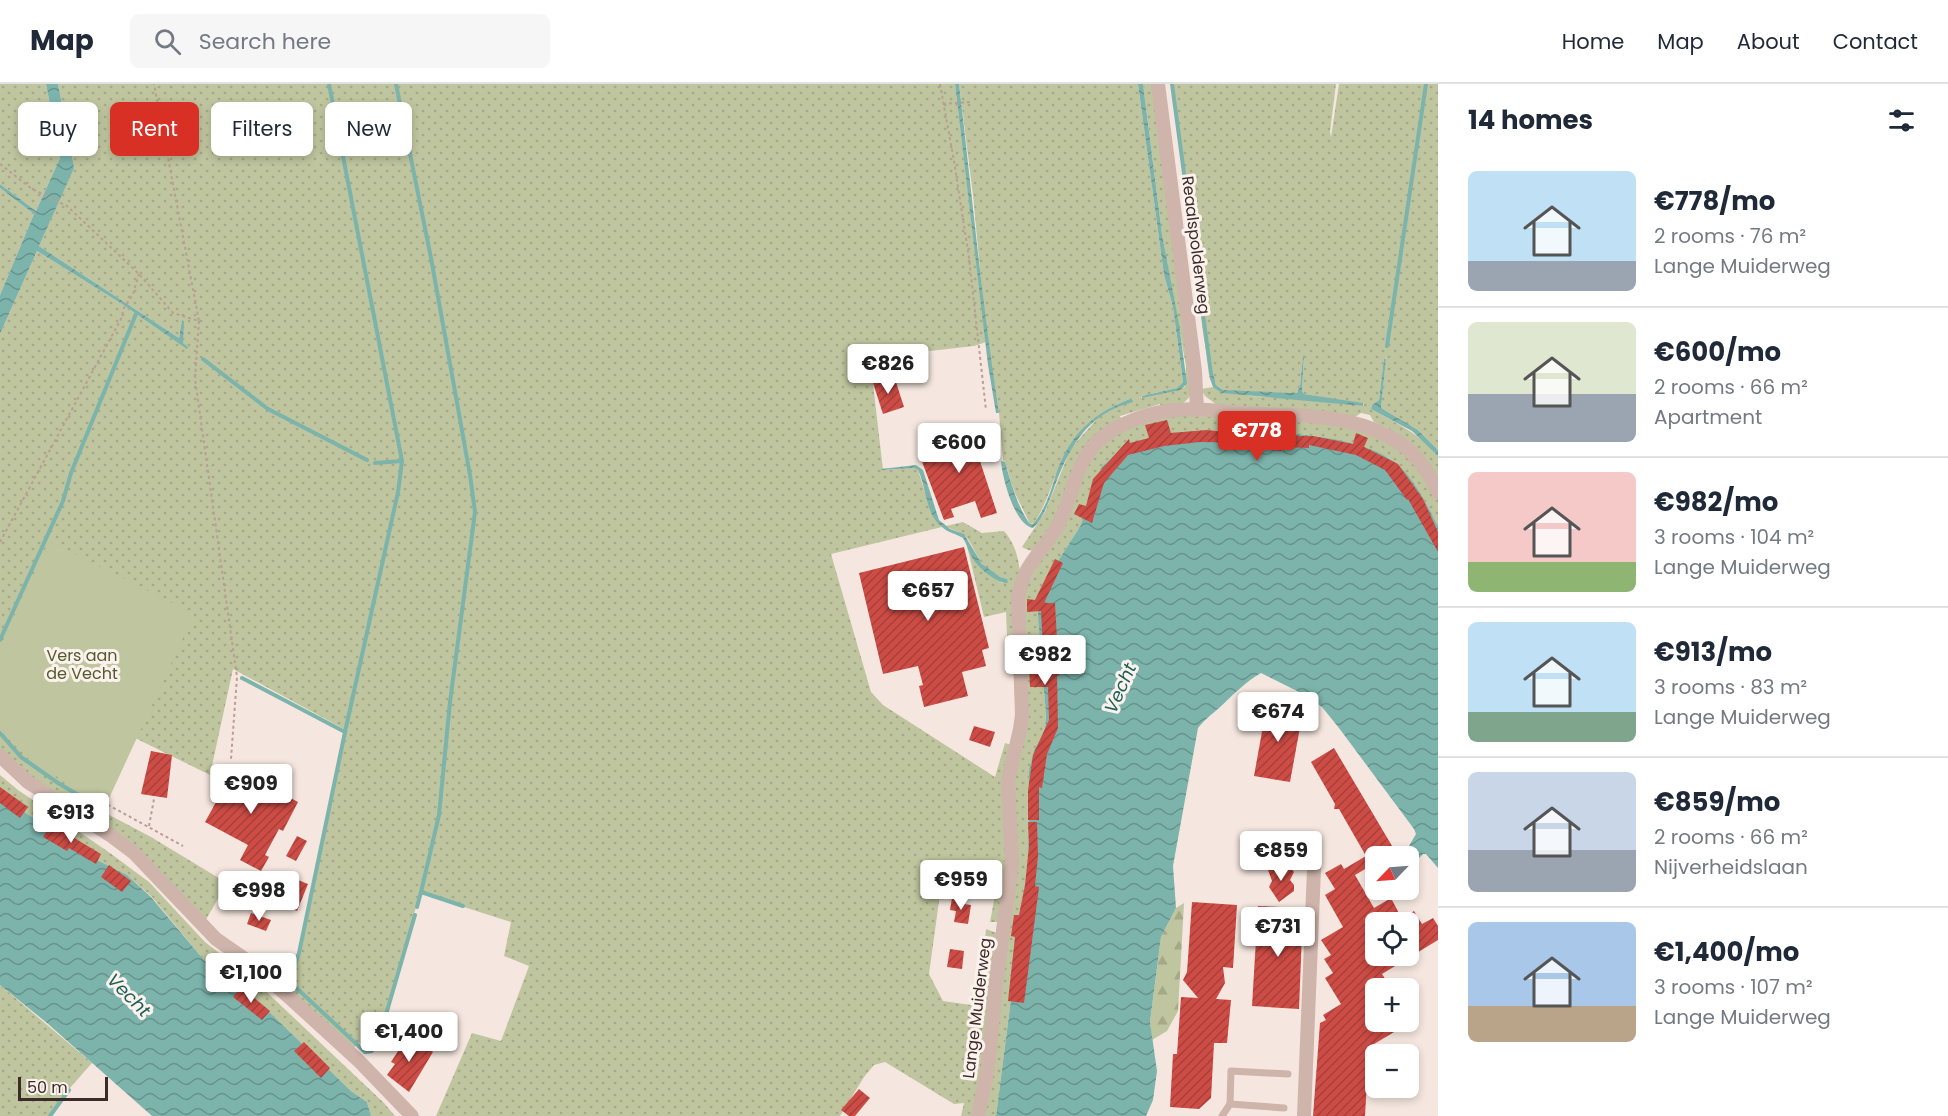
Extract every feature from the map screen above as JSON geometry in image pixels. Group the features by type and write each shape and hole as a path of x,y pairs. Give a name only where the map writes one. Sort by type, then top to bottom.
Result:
{"street":[{"name":"Reaalspolderweg","path":"1158,84 1195,371 1197,410"},
{"name":"Lange Muiderweg","path":"978,1116 987,1067 1012,862 1008,781 1022,715 1018,612 1020,585 1029,564 1057,527 1088,451 1098,440 1112,431 1144,417 1169,411 1197,410 1309,417 1369,428 1401,444 1425,467 1438,492"},
{"path":"0,756 28,782 134,853 216,939 260,971 358,1060 412,1116"},
{"path":"1304,1116 1314,869"}],"lane":[{"path":"1222,1116 1230,1104 1231,1071 1288,1074"},
{"path":"1230,1104 1284,1108"}],"path":[{"path":"154,84 200,321 195,379 237,677 231,759"},
{"path":"940,84 969,258 986,410"},
{"path":"943,104 970,102"},
{"path":"0,164 42,194 64,204 139,274 173,313 200,321"},
{"path":"0,542 121,319 139,274"},
{"path":"92,796 183,846"},
{"path":"148,827 154,799"}],"green space":[{"path":"0,84 46,84 49,102 18,102 18,156 60,156 60,158 36,211 0,184"},
{"path":"58,84 955,84 986,342 974,346 912,353 911,368 873,384 883,470 914,468 918,470 932,514 942,527 831,554 871,692 883,705 995,777 1005,743 1012,745 1008,846 998,922 990,922 995,895 947,888 940,894 929,974 943,1001 978,1006 986,929 997,933 976,1116 961,1116 964,1103 954,1104 885,1062 874,1065 864,1077 840,1116 436,1116 472,1033 501,1041 529,966 504,956 511,922 420,893 379,1034 375,1043 370,1047 367,1049 358,1042 348,1057 279,992 292,981 293,968 299,953 344,729 233,669 210,775 133,737 100,810 151,837 227,883 204,923 77,812 0,752 0,334 37,251 187,348 183,343 182,321 179,338 39,246 73,168 71,156 98,156 98,102 61,102"},
{"path":"959,84 1138,84 1164,275 1173,307 1183,382 1177,388 1141,398 1185,387 1186,366 1162,234 1143,84 1155,84 1194,388 1185,402 1181,404 1161,409 1160,404 1120,416 1122,421 1105,431 1059,515 1034,551 1022,547 1045,512 1071,448 1098,418 1133,400 1132,398 1108,409 1079,434 1064,455 1038,516 1034,523 1030,524 1014,491 1003,460 999,413 986,333 973,195"},
{"path":"1171,84 1336,84 1331,137 1339,84 1438,84 1438,450 1418,430 1381,408 1386,358 1384,358 1379,400 1372,405 1371,409 1407,429 1431,448 1438,456 1438,482 1390,432 1390,429 1374,422 1370,415 1361,413 1352,419 1217,405 1205,396 1201,389 1213,387 1222,389 1216,385 1213,374 1210,374","holes":["1303,355 1302,391 1304,394 1364,404 1363,406 1251,396 1228,391 1297,393 1300,386"]},
{"path":"0,188 34,214 0,295"},
{"path":"1169,415 1330,422 1357,429 1398,446 1429,480 1438,499 1438,526 1420,494 1389,458 1362,446 1314,436 1232,432 1087,507 1081,525 1056,564 1043,672 1045,729 1034,751 1028,793 1028,867 996,1116 983,1116 1012,793 1022,596 1091,455 1115,432"},
{"path":"963,522 982,533 1004,531 1018,558 1020,606 1015,654 1008,658 1006,612 984,617 966,542 971,555 1002,583 1007,579 991,573 965,536 946,526"},
{"name":"Vers aan de Vecht","path":"49,541 194,614 105,807 40,766 0,729 0,647"},
{"path":"0,775 149,882 205,942 255,981 395,1116 371,1116 367,1102 351,1091 260,1003 204,960 152,897 127,875 93,858 11,803 0,793"},
{"path":"1184,903 1178,1011 1167,1031 1152,1040 1150,1022 1161,937 1176,908"},
{"path":"0,985 92,1063 49,1116 0,1116"}],"water":[{"path":"46,84 58,84 61,102 49,102"},
{"path":"955,84 959,84 982,290 999,413 996,413 988,365"},
{"path":"1138,84 1143,84 1162,234 1179,324 1187,384 1180,390 1142,398 1142,396 1177,388 1183,382 1173,307 1164,275"},
{"path":"60,156 72,156 74,168 39,246 179,338 182,320 184,321 183,343 188,347 187,349 122,304 37,251 0,334 0,295 34,214 0,188 0,184 36,211"},
{"path":"1303,355 1302,391 1304,394 1363,403 1363,406 1222,393 1213,387 1209,376 1213,373 1216,385 1223,390 1297,393 1300,386"},
{"path":"1384,358 1386,359 1381,408 1418,430 1438,450 1438,456 1412,431 1371,409 1372,405 1379,400"},
{"path":"1132,398 1133,402 1103,415 1081,435 1065,461 1042,516 1033,528 1026,525 1011,500 1001,461 1005,462 1021,510 1030,524 1033,524 1047,500 1068,447 1076,436 1095,418"},
{"name":"Vecht","path":"1198,431 1274,433 1331,439 1380,453 1398,465 1416,486 1438,526 1438,868 1426,854 1419,858 1419,846 1409,846 1416,834 1414,829 1322,707 1305,695 1261,673 1239,689 1198,728 1173,866 1176,908 1161,937 1150,1022 1157,1071 1153,1100 1146,1116 996,1116 1028,867 1029,771 1034,751 1045,729 1046,715 1038,615 1039,595 1081,525 1094,483 1102,467 1126,444 1169,433"},
{"path":"916,465 923,470 939,520 950,529 964,534 982,564 1000,577 1007,579 1008,583 998,581 983,570 972,557 963,538 947,531 936,522 929,508 918,470 914,468 881,469"},
{"name":"Vecht","path":"0,793 11,803 93,858 127,875 151,897 204,960 260,1003 351,1091 367,1102 371,1116 152,1116 47,1023 0,985"}],"building":[{"path":"894,376 904,407 883,414 873,383"},
{"path":"1167,420 1171,433 1207,430 1278,438 1278,436 1313,436 1353,444 1356,433 1368,438 1364,447 1398,464 1423,499 1438,532 1438,552 1408,499 1385,470 1356,455 1309,445 1309,448 1281,447 1281,451 1248,448 1248,443 1200,442 1164,446 1128,455 1104,483 1092,523 1074,514 1079,504 1086,506 1093,479 1129,439 1130,443 1149,438 1145,425"},
{"path":"984,428 991,450 978,455 997,513 981,518 975,501 951,509 954,517 944,520 918,451"},
{"path":"964,547 989,648 982,650 986,666 962,672 968,696 924,707 919,686 923,685 918,666 883,674 859,573"},
{"path":"1055,559 1063,563 1044,603 1055,603 1059,676 1057,676 1058,728 1047,754 1042,788 1039,787 1039,820 1028,820 1028,791 1033,755 1049,720 1048,687 1030,687 1029,668 1044,666 1041,611 1027,612 1027,599 1035,600"},
{"path":"1267,704 1303,711 1290,782 1254,776"},
{"path":"974,726 995,732 990,747 969,740"},
{"path":"1334,748 1392,846 1365,846 1365,854 1339,809 1334,809 1335,804 1311,762"},
{"path":"151,751 172,755 167,798 141,794"},
{"path":"235,768 298,802 283,831 279,829 265,855 269,857 261,871 240,860 248,845 205,822"},
{"path":"0,787 28,807 20,818 0,803"},
{"path":"1028,822 1037,822 1038,856 1035,886 1039,887 1024,1003 1008,1001 1015,937 1011,936 1014,915 1019,915 1025,885 1029,846"},
{"path":"51,824 101,854 96,864 69,848 67,851 43,837"},
{"path":"297,836 307,841 296,861 286,856"},
{"path":"1365,857 1365,869 1355,875 1365,892 1365,900 1369,900 1374,908 1388,900 1392,900 1398,912 1365,912 1365,966 1395,966 1382,974 1385,978 1365,978 1365,1032 1394,1032 1374,1044 1365,1044 1365,1116 1313,1116 1320,1023 1326,1020 1323,1015 1341,1004 1325,978 1333,973 1324,959 1331,955 1321,940 1343,927 1325,895 1335,889 1325,873 1341,864 1344,869"},
{"path":"109,865 131,881 122,892 101,877"},
{"path":"1274,865 1280,869 1290,867 1294,872 1290,880 1294,885 1294,891 1279,902 1269,887 1272,881 1268,870"},
{"path":"288,876 308,884 297,911 277,903"},
{"path":"952,898 964,900 964,904 971,905 968,924 954,922 956,911 950,910"},
{"path":"1192,902 1237,905 1233,968 1223,967 1225,983 1216,999 1231,1000 1227,1043 1214,1043 1211,1098 1199,1109 1170,1107 1173,1054 1177,1054 1181,997 1198,998 1183,980 1187,972"},
{"path":"1258,906 1303,908 1299,1009 1252,1006"},
{"path":"251,913 271,920 266,931 247,924"},
{"path":"1433,918 1438,926 1438,940 1419,952 1419,919 1422,924"},
{"path":"950,949 964,951 962,969 947,967"},
{"path":"241,987 270,1011 262,1020 233,997"},
{"path":"409,1034 433,1052 409,1092 387,1075 395,1064 391,1062"},
{"path":"304,1042 330,1068 321,1078 294,1051"},
{"path":"859,1089 870,1098 855,1116 849,1116 841,1110"}],"waterway":[{"path":"329,84 402,461 398,492 345,732"},
{"path":"396,84 431,258 475,512 450,702 439,815 421,892"},
{"path":"1172,84 1211,374"},
{"path":"1387,346 1426,84"},
{"path":"0,640 63,501 71,473 136,314"},
{"path":"203,359 268,409 367,460"},
{"path":"375,463 402,461"},
{"path":"242,678 345,732 299,953 289,981 365,1052 372,1051 378,1042 415,915"},
{"path":"0,733 21,757 58,783 106,811"},
{"path":"417,907 421,892 463,906"},
{"path":"50,1116 69,1090"}]}
